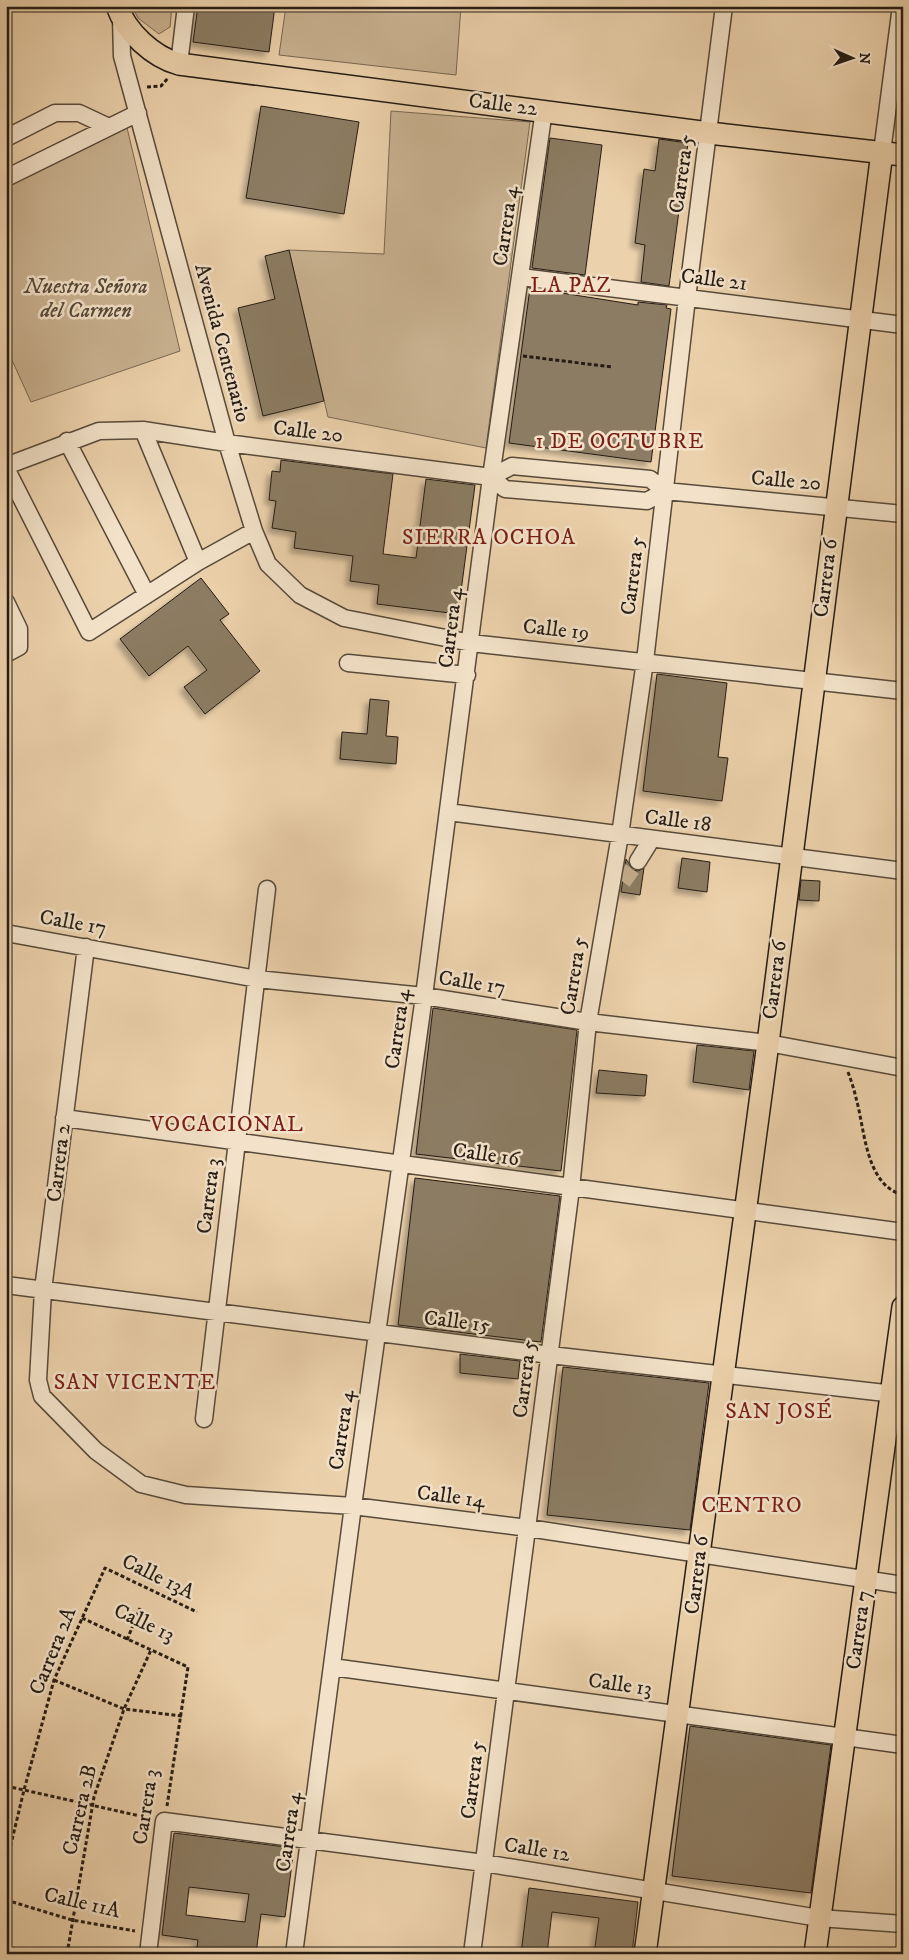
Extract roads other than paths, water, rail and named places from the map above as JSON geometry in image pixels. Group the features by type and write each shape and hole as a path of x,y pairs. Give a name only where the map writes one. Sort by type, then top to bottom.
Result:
{"main road":[{"name":"Calle 22","path":"119,12 145,46 175,63 709,133 892,154"},
{"name":"Carrera 6","path":"645,1954 679,1715 722,1373 768,1043 790,857 860,320 892,154"},
{"name":"Carrera 7","path":"815,1954 866,1580 897,1395 903,1307"}],"street":[{"path":"175,63 186,6"},
{"name":"Carrera 5","path":"472,1954 571,1188 588,1022 620,835 645,661 687,298 724,6"},
{"name":"Carrera 6","path":"892,154 901,6"},
{"name":"Avenida Centenario","path":"119,12 122,56 227,443 254,531 268,564 300,595"},
{"name":"Carrera 4","path":"294,1954 353,1506 467,675 491,477 544,110"},
{"path":"6,138 55,112 79,113 109,127"},
{"path":"6,178 138,113"},
{"name":"Calle 21","path":"521,277 903,325"},
{"path":"144,430 198,562"},
{"name":"Calle 20","path":"6,467 99,431 144,430 227,443 491,477 505,489 647,501 665,492 835,506 903,514"},
{"path":"67,442 147,594"},
{"name":"Calle 20","path":"491,477 512,466 650,479 665,492"},
{"path":"6,467 87,631 92,632 198,562 254,531"},
{"name":"Calle 19","path":"300,595 344,618 471,643 903,691"},
{"path":"6,602 19,629 19,648 6,654"},
{"path":"348,663 467,675"},
{"name":"Calle 18","path":"448,812 651,840 903,871"},
{"path":"638,861 651,840"},
{"path":"608,903 623,882"},
{"name":"Carrera 3","path":"204,1419 267,889"},
{"name":"Calle 17","path":"6,933 257,979 424,996 588,1022 768,1043 903,1068"},
{"name":"Carrera 2","path":"38,1380 43,1290 86,947"},
{"name":"Calle 16","path":"64,1118 903,1232"},
{"name":"Calle 15","path":"6,1285 378,1333 897,1395"},
{"name":"Calle 14","path":"38,1380 42,1396 96,1451 141,1484 186,1495 353,1506 528,1528 699,1556 903,1584"},
{"name":"Calle 13","path":"332,1667 903,1745"},
{"name":"Carrera 3","path":"148,1954 164,1822"},
{"name":"Calle 12","path":"164,1822 484,1862 820,1918 903,1924"}],"tunnel":[{"path":"623,882 638,861"}],"district":[{"name":"LA PAZ","path":"571,285"},
{"name":"1 DE OCTUBRE","path":"620,441"},
{"name":"SIERRA OCHOA","path":"489,537"},
{"name":"VOCACIONAL","path":"227,1124"},
{"name":"SAN VICENTE","path":"135,1382"},
{"name":"SAN JOSÉ","path":"779,1411"},
{"name":"CENTRO","path":"752,1505"}],"park label":[{"name":"Nuestra Señora del Carmen","path":"86,299"}]}
